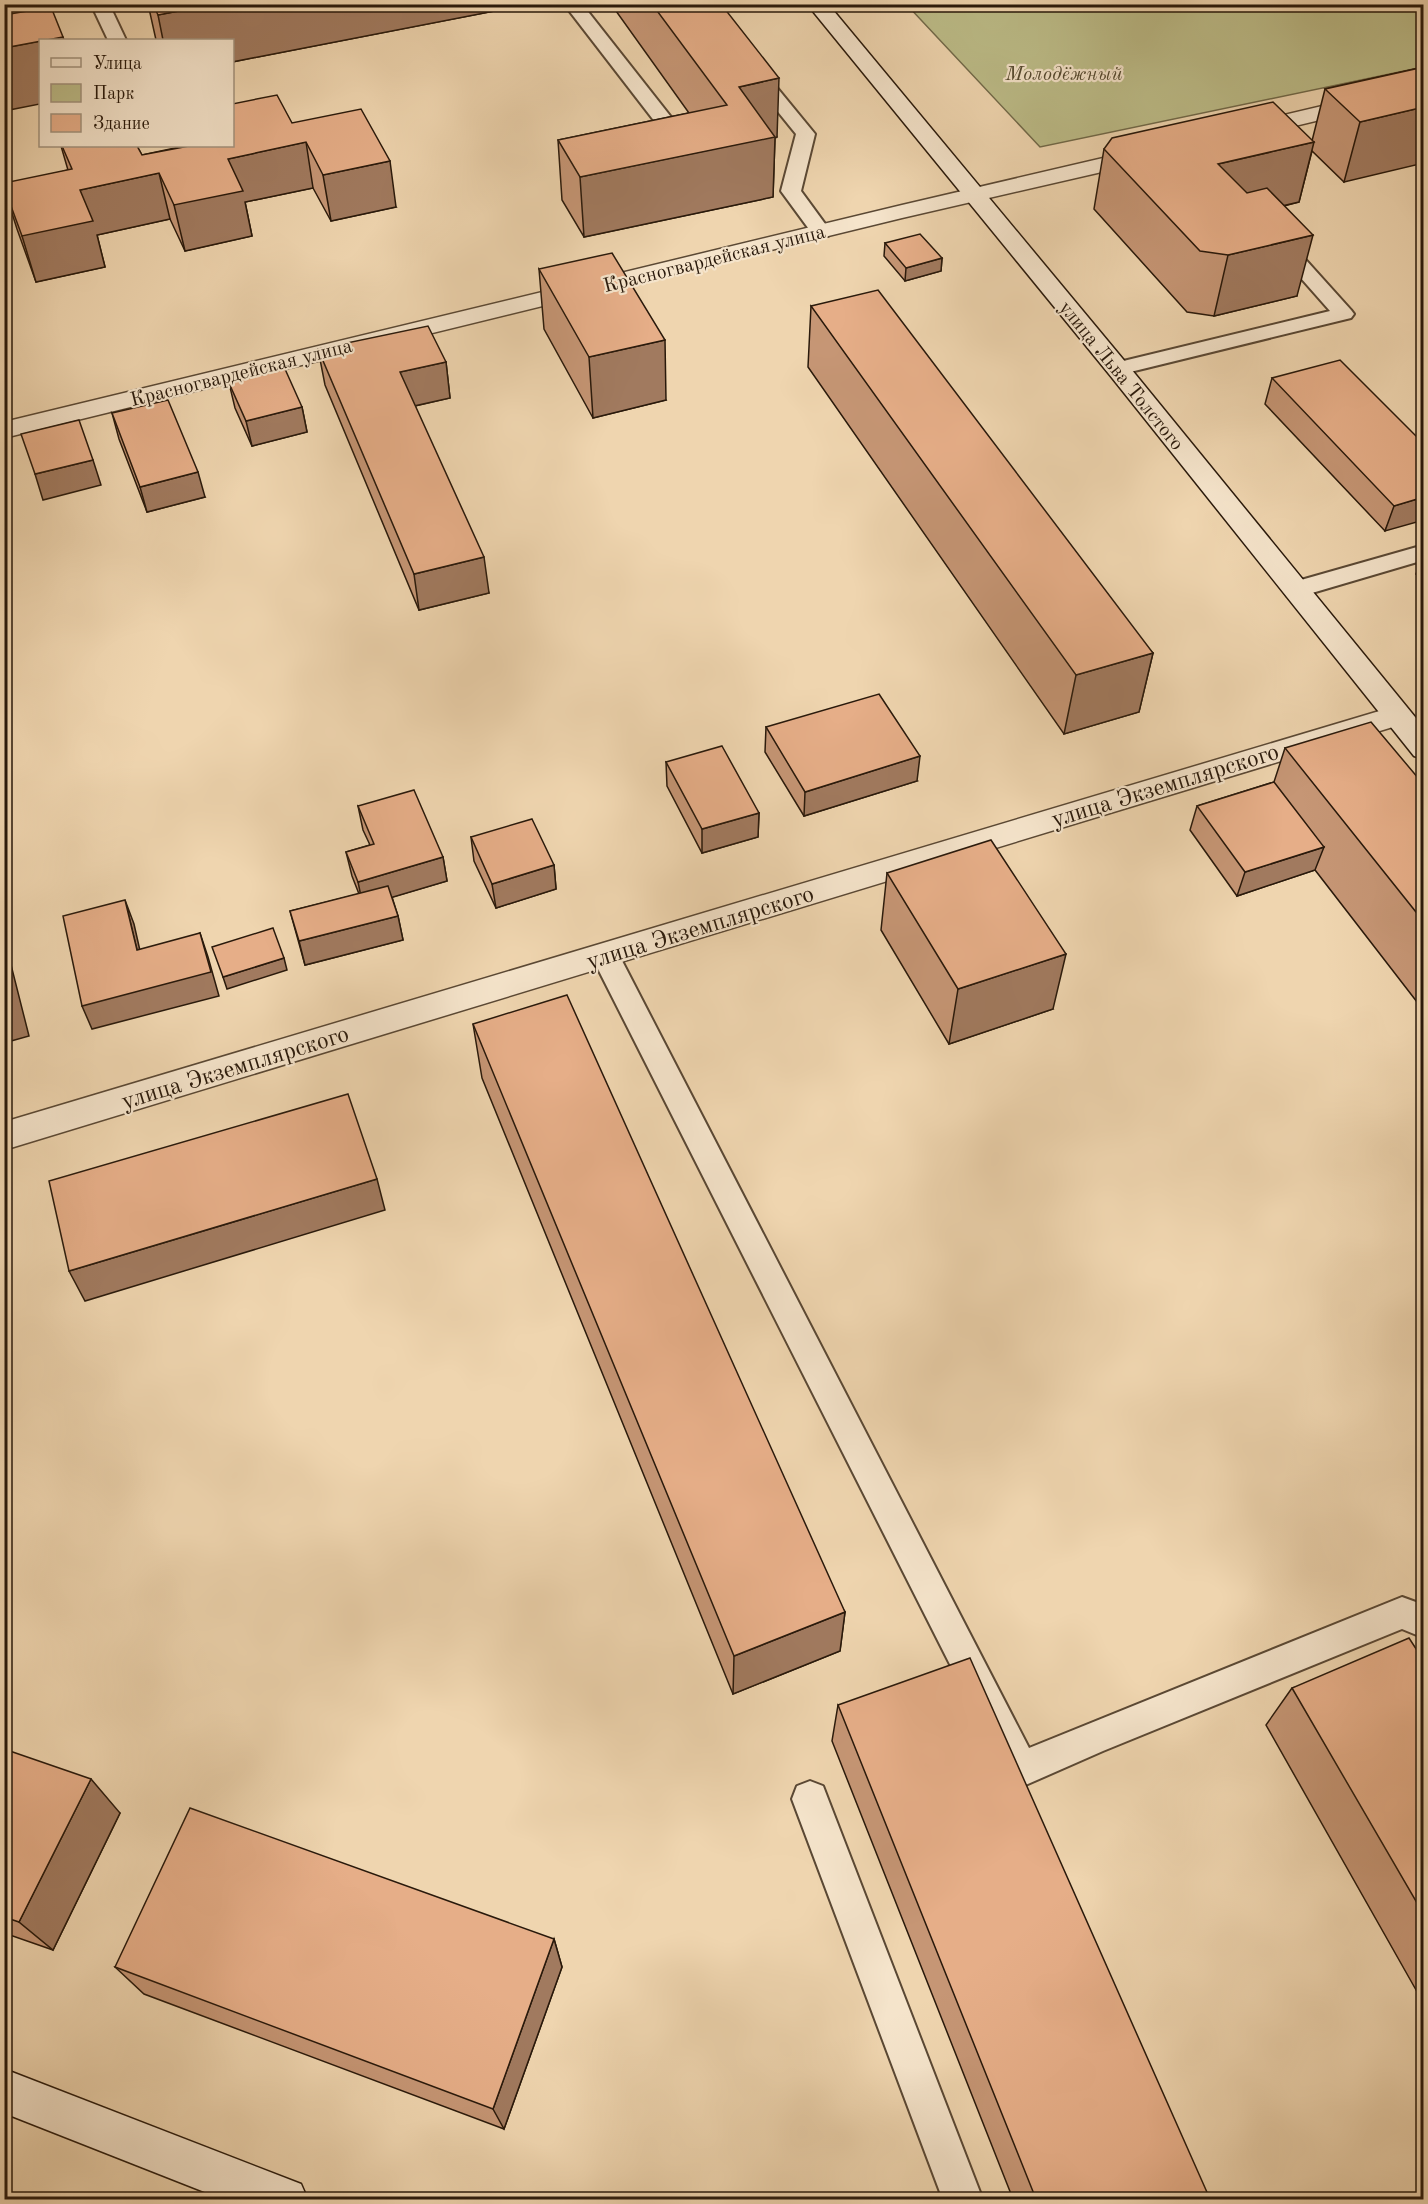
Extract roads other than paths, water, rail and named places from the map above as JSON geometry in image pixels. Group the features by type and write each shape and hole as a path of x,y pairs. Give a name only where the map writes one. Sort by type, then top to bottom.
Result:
{"street":[{"name":"улица Льва Толстого","path":"817,4 1118,369 1424,749"},
{"path":"1230,135 1424,88"},
{"name":"Красногвардейская улица","path":"4,430 821,232 921,205 976,195 1162,151"},
{"name":"улица Экземплярского","path":"4,1136 1396,716"},
{"path":"4,2091 285,2199"}],"lane":[{"path":"99,4 116,39"},
{"path":"572,4 687,150 666,155"},
{"path":"745,60 806,134 791,191 821,232"},
{"path":"1118,369 1344,314 1280,243"},
{"path":"1295,590 1424,552"},
{"path":"605,956 1021,1769 1094,1737 1402,1613 1424,1622"},
{"path":"810,1799 963,2199"}],"park label":[{"name":"Молодёжный","path":"1064,73"}]}
